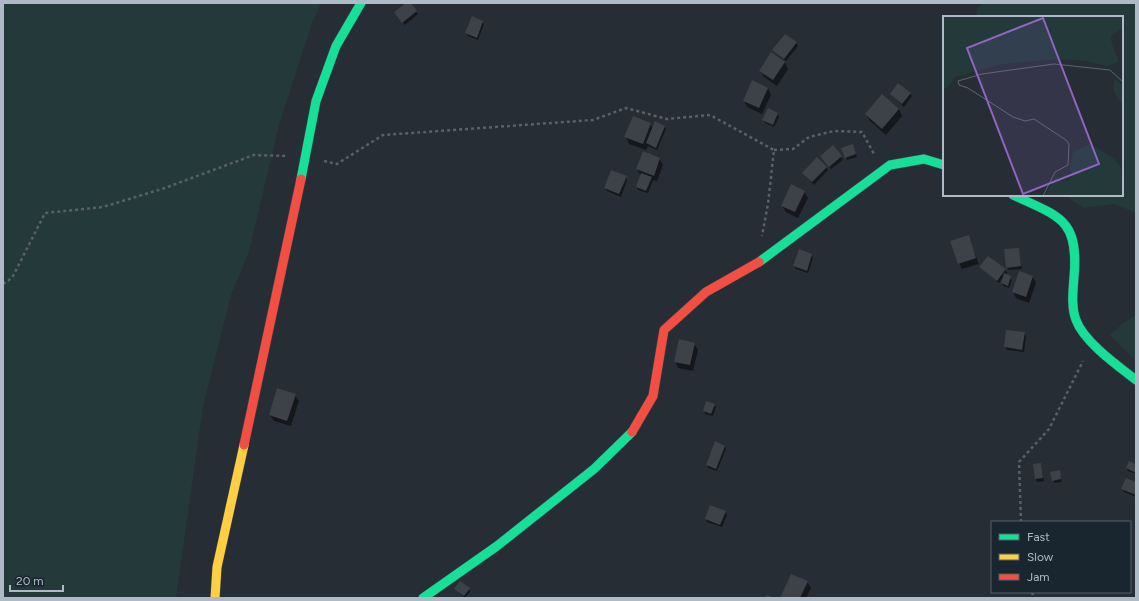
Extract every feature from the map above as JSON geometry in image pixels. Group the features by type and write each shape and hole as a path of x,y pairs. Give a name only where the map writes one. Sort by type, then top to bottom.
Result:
{"street":[{"path":"215,598 217,567 306,157 316,101 336,46 362,3"},
{"path":"422,598 497,546 594,468 630,435 653,396 664,330 706,292 756,264 890,164 924,159 943,165"},
{"path":"1015,196 1062,219 1075,239 1075,265 1071,296 1076,321 1093,342 1112,361 1136,380"}],"path":[{"path":"3,284 12,278 45,214 104,207 162,189 254,155 306,157 338,164 383,135 593,120 626,108 667,119 710,116 774,150 793,149 809,137 834,131 862,132 878,160 890,164"},
{"path":"760,241 768,204 774,150"},
{"path":"1021,521 1019,462 1049,429 1093,342"}],"green space":[{"path":"3,3 321,3 312,23 279,125 249,252 231,295 203,406 176,598 3,598"},
{"path":"984,3 1136,3 1136,213 1114,204 1083,208 1066,196 1123,196 1123,16 976,16 977,8"},
{"path":"1136,315 1136,361 1110,335 1124,322"}],"building":[{"path":"406,3 411,3 417,11 402,23 394,12"},
{"path":"472,16 483,21 477,38 465,33"},
{"path":"785,34 797,42 784,59 772,50"},
{"path":"771,52 785,62 773,80 759,71"},
{"path":"752,80 768,88 759,108 743,101"},
{"path":"898,83 911,93 902,104 890,94"},
{"path":"882,94 899,109 882,129 865,114"},
{"path":"768,108 778,113 773,125 762,120"},
{"path":"633,116 651,123 643,144 624,137"},
{"path":"655,121 665,126 656,148 646,143"},
{"path":"853,144 856,154 845,158 841,148"},
{"path":"833,145 842,156 829,167 820,156"},
{"path":"643,151 660,158 654,176 636,169"},
{"path":"817,157 827,167 812,182 802,173"},
{"path":"611,170 627,176 619,194 604,188"},
{"path":"641,173 652,177 646,191 636,187"},
{"path":"791,184 805,191 795,212 781,206"},
{"path":"969,235 976,258 958,264 950,241"},
{"path":"1019,248 1021,266 1006,268 1004,249"},
{"path":"799,249 812,254 807,271 793,266"},
{"path":"988,256 1006,269 997,281 979,267"},
{"path":"1019,271 1033,276 1026,297 1012,292"},
{"path":"1004,273 1011,276 1008,286 1001,283"},
{"path":"1006,330 1025,332 1022,350 1004,347"},
{"path":"679,339 695,343 690,365 674,362"},
{"path":"277,388 296,394 287,421 269,415"},
{"path":"706,401 715,404 711,414 703,411"},
{"path":"715,441 725,446 716,469 706,465"},
{"path":"1129,461 1136,464 1136,473 1126,468"},
{"path":"1041,463 1043,478 1035,479 1033,464"},
{"path":"1060,470 1061,479 1052,481 1050,472"},
{"path":"1126,478 1136,482 1136,495 1121,489"},
{"path":"710,505 726,511 720,525 705,519"},
{"path":"791,574 808,581 800,598 780,598"},
{"path":"460,581 470,588 464,596 454,589"},
{"path":"766,595 775,598 765,598"}],"traffic: fast":[{"path":"301,179 316,101 336,46 361,3"},
{"path":"759,262 890,165 924,159 943,165"},
{"path":"1015,196 1054,215 1063,222 1069,231 1073,243 1075,258 1073,310 1076,320 1086,337 1111,361 1136,380"},
{"path":"423,598 497,546 594,469 632,432"}],"traffic: slow":[{"path":"215,598 217,567 244,445"}],"traffic: jam":[{"path":"244,445 301,179"},
{"path":"632,432 653,396 664,330 706,292 759,262"}]}
